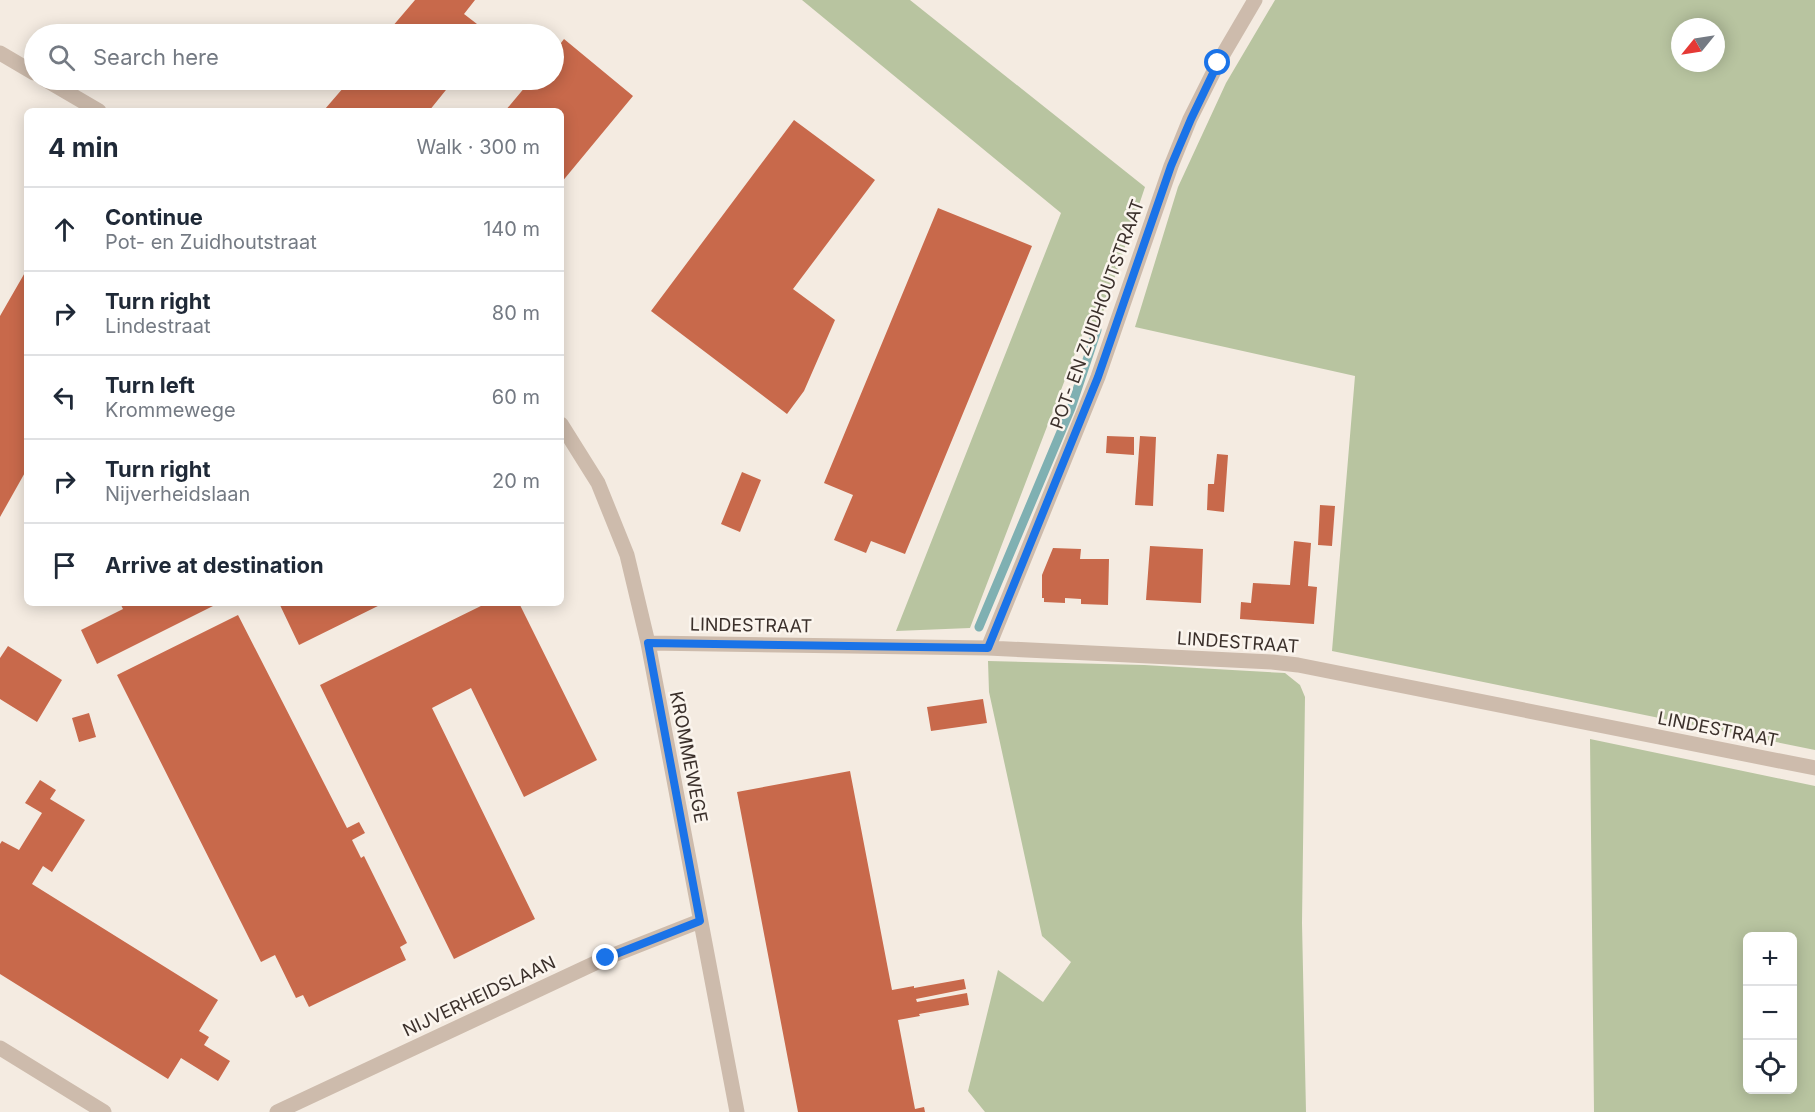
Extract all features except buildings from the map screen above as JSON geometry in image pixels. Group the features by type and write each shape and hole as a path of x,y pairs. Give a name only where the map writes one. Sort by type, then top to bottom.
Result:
{"street":[{"name":"POT- EN ZUIDHOUTSTRAAT","path":"988,648 1098,377 1171,166 1218,63 1255,0"},
{"path":"0,53 24,67"},
{"path":"63,90 94,108"},
{"name":"KROMMEWEGE","path":"564,429 598,483 627,555 648,643 737,1112"},
{"name":"LINDESTRAAT","path":"648,643 988,648 1248,660 1298,665 1815,768"},
{"name":"NIJVERHEIDSLAAN","path":"277,1112 606,958 700,921"},
{"path":"0,1048 104,1112"}],"green space":[{"path":"802,0 910,0 1145,187 1099,324 1087,322 970,628 896,631 1061,213"},
{"path":"1275,0 1815,0 1815,750 1332,651 1355,376 1135,327 1178,187 1226,83"},
{"path":"988,661 1144,665 1285,673 1300,685 1305,697 1302,923 1306,1112 985,1112 968,1091 998,970 1043,1002 1071,962 1042,936 989,692"},
{"path":"1590,739 1815,786 1815,1112 1594,1112"}],"waterway":[{"path":"979,627 1071,408 1097,330"}],"route":[{"path":"606,958 700,921 648,643 988,648 1098,377 1171,166 1218,63"}]}
